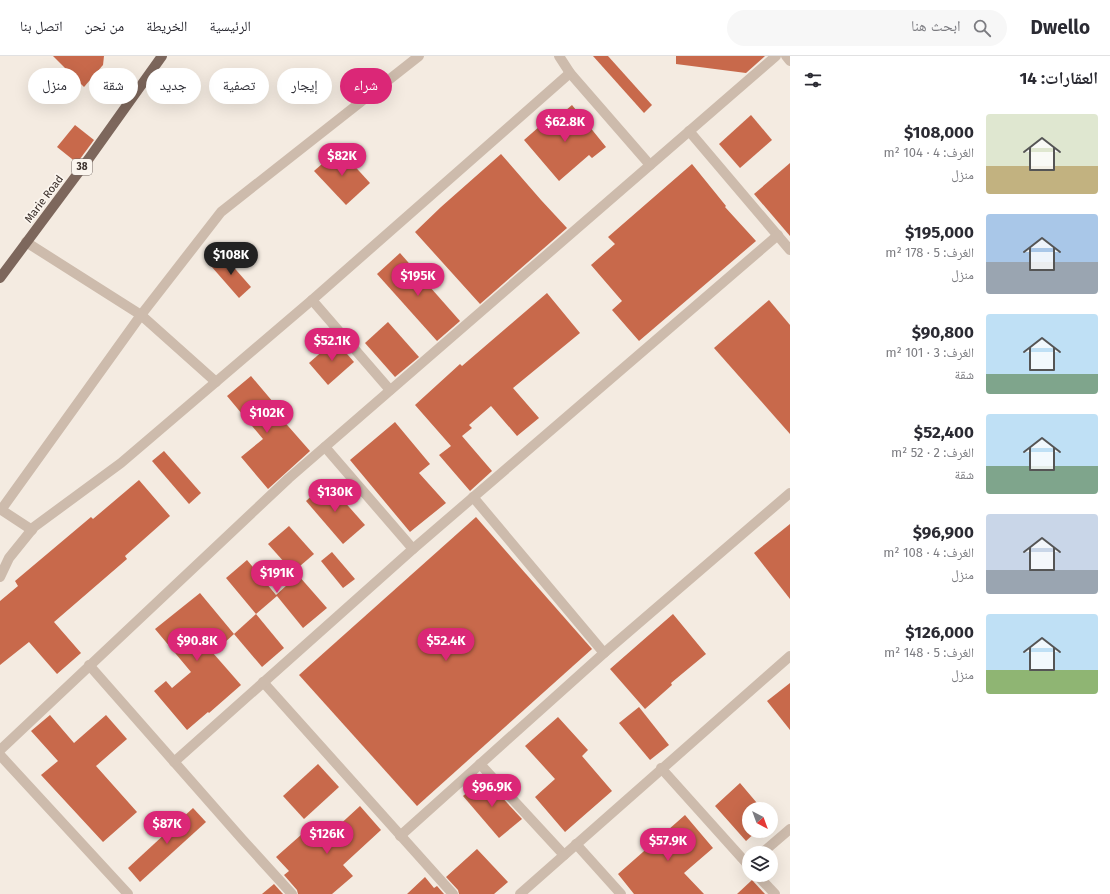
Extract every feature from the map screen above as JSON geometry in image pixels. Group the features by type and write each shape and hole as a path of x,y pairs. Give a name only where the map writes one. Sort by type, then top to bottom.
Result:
{"main road":[{"name":"Marie Road","path":"0,278 90,157 162,56"}],"street":[{"path":"32,530 1,510 140,315 221,212 419,56"},
{"path":"559,56 570,73 650,165"},
{"path":"0,750 289,478 776,56"},
{"path":"786,56 790,61"},
{"path":"0,577 9,558 32,530 121,463 312,300 570,73"},
{"path":"689,131 790,250"},
{"path":"174,762 413,549 778,235"},
{"path":"26,242 140,315 216,382"},
{"path":"312,300 390,390"},
{"path":"325,447 413,549"},
{"path":"400,836 604,653 790,493"},
{"path":"473,497 604,653"},
{"path":"520,894 661,768 790,656"},
{"path":"89,665 292,894"},
{"path":"263,682 452,894"},
{"path":"0,755 128,894"},
{"path":"480,764 564,855"},
{"path":"661,768 742,857"},
{"path":"770,846 790,829"},
{"path":"576,844 620,894"},
{"path":"764,882 775,894"}],"building":[{"path":"53,56 104,56 103,65 100,68 89,68 89,81 84,87 81,84 81,68 65,68"},
{"path":"593,56 608,56 652,105 644,113"},
{"path":"676,56 765,56 746,73 676,64"},
{"path":"572,105 606,147 592,158 589,155 559,181 524,140 548,119 551,123"},
{"path":"751,115 772,140 740,168 719,144"},
{"path":"75,125 94,140 77,163 57,147"},
{"path":"339,149 370,183 346,205 314,171"},
{"path":"501,154 567,228 480,304 415,232"},
{"path":"790,163 790,236 754,194"},
{"path":"692,164 726,206 725,207 756,241 639,341 612,310 622,301 591,265 615,244 608,237"},
{"path":"400,253 460,321 437,341 377,274"},
{"path":"223,255 251,287 239,298 211,266"},
{"path":"547,293 580,333 513,388 539,418 517,436 491,406 469,425 472,428 462,436 492,471 470,491 439,455 451,446 415,405 460,364 462,366"},
{"path":"769,300 790,325 790,434 714,348"},
{"path":"388,322 419,357 395,377 365,343"},
{"path":"335,340 354,362 328,385 309,363"},
{"path":"251,376 284,415 281,418 310,451 268,489 241,457 263,439 227,396"},
{"path":"395,422 430,464 419,473 446,503 410,532 350,460"},
{"path":"164,451 201,493 189,504 152,461"},
{"path":"139,480 170,516 125,556 127,559 54,622 81,653 57,674 29,642 0,665 0,601 18,586 15,581 91,517 93,519"},
{"path":"327,482 365,525 343,544 306,501"},
{"path":"476,517 592,649 417,806 299,675"},
{"path":"790,524 790,599 754,553"},
{"path":"289,526 314,554 293,572 268,544"},
{"path":"332,552 355,579 343,588 321,561"},
{"path":"247,560 276,595 298,575 327,608 303,628 277,596 256,614 226,578"},
{"path":"200,593 234,634 213,653 241,685 187,730 154,691 166,681 172,688 191,672 155,629"},
{"path":"256,614 284,648 262,667 234,634"},
{"path":"673,614 706,654 671,683 672,685 645,709 610,669"},
{"path":"790,683 790,730 767,701"},
{"path":"639,707 669,745 650,760 619,723"},
{"path":"50,715 74,743 106,715 127,739 96,766 137,812 103,842 41,775 58,761 31,731"},
{"path":"558,717 588,750 582,756 612,791 565,832 535,797 555,779 525,746"},
{"path":"318,764 339,787 304,819 283,796"},
{"path":"484,778 522,819 499,838 463,796"},
{"path":"740,783 756,802 742,802 742,836 715,806"},
{"path":"360,806 381,830 343,865 353,876 332,894 298,894 297,890 284,875 289,871 276,857 310,827 322,841"},
{"path":"193,808 206,822 140,882 128,868"},
{"path":"685,815 713,848 684,873 704,894 634,894 618,874"},
{"path":"477,849 508,882 494,894 459,894 458,890 446,877"},
{"path":"425,877 434,888 437,886 444,894 407,894"},
{"path":"750,882 754,882 765,894 737,894"},
{"path":"274,884 283,894 262,894"}]}
